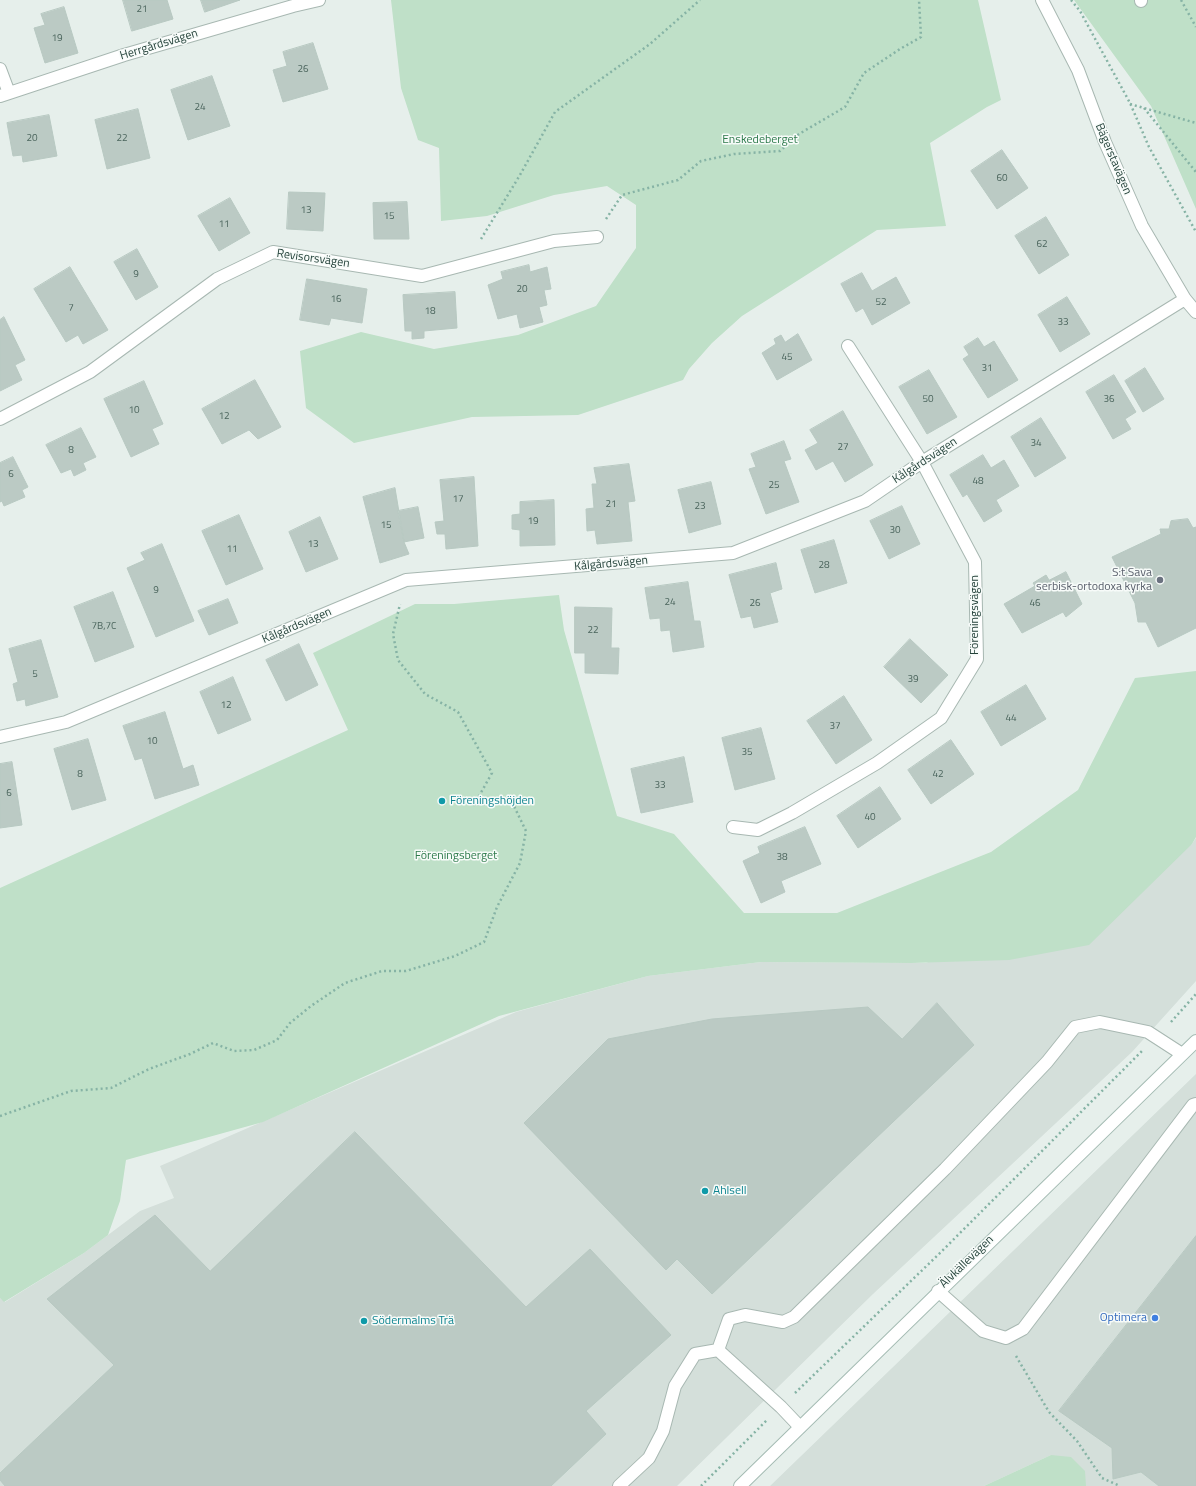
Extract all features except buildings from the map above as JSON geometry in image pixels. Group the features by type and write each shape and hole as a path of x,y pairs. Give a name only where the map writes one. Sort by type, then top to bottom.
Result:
{"street":[{"name":"Herrgårdsvägen","path":"5,94 124,55 292,3 319,0"},
{"name":"Bägerstavägen","path":"1042,0 1078,70 1105,142 1142,226 1185,299 1196,312"},
{"path":"0,69 5,94"},
{"name":"Revisorsvägen","path":"0,419 90,372 217,279 273,252 422,276 465,266 554,241 596,237"},
{"name":"Kålgårdsvägen","path":"0,737 66,722 406,580 733,554 864,501 922,462 1185,299"},
{"name":"Föreningsvägen","path":"732,827 758,830 792,814 877,763 941,718 977,659 975,562 922,462 848,346"},
{"path":"718,1350 729,1319 745,1315 783,1322 794,1318 945,1169 1047,1062 1075,1027 1100,1022 1148,1032 1158,1037 1182,1054"},
{"name":"Älvkällevägen","path":"740,1486 938,1291 1196,1041"},
{"path":"938,1291 983,1331 1006,1338 1023,1329 1193,1105 1196,1104"},
{"path":"718,1350 800,1426"},
{"path":"619,1486 649,1458 663,1431 675,1386 695,1354 718,1350"}],"path":[{"path":"465,266 520,175 555,112 650,44 700,0"},
{"path":"596,237 608,215 622,195 678,180 700,161 734,154 780,151 799,134 845,107 864,73 921,37 919,0"},
{"path":"1071,0 1080,11 1130,103 1148,147 1196,232"},
{"path":"1181,0 1196,27"},
{"path":"1130,103 1196,123"},
{"path":"1144,108 1196,172"},
{"path":"0,1116 71,1091 111,1088 149,1069 190,1054 214,1043 234,1051 254,1050 277,1040 290,1023 311,1006 345,983 382,971 406,971 455,956 484,942 497,907 520,863 526,831 512,802 474,804 492,773 458,712 424,694 398,660 392,634 406,580"},
{"path":"702,1486 1158,1037 1196,994"},
{"path":"1006,1338 1049,1412 1077,1441 1102,1478 1120,1486"}],"shaded area":[{"path":"1196,838 1196,981 1132,1052 873,1294 677,1486 0,1486 0,1298 5,1302 84,1253 140,1211 174,1198 160,1166 516,1012 648,976 761,962 926,963 1192,844"},
{"path":"1196,1074 1196,1486 1086,1486 1051,1455 984,1486 770,1486"}],"green space":[{"name":"Enskedeberget","path":"391,0 978,0 1001,100 987,107 930,143 946,226 877,230 742,316 712,343 689,369 683,380 578,415 472,417 354,443 306,408 300,351 361,332 434,349 518,335 596,306 636,248 636,205 607,186 554,195 487,216 441,221 439,148 418,140 401,88"},
{"path":"1074,0 1196,0 1196,209 1151,106"},
{"name":"Föreningsberget","path":"559,595 564,630 617,816 674,834 744,913 837,913 991,852 1078,790 1135,678 1196,671 1196,837 1192,844 1089,945 1009,960 911,963 761,962 648,976 499,1016 263,1122 126,1160 120,1201 108,1235 84,1253 4,1302 0,1298 0,888 348,730 313,653 415,604 454,604"},
{"path":"1051,1455 1071,1457 1085,1471 1086,1486 984,1486"}],"place":[{"name":"S:t Sava serbisk-ortodoxa kyrka","path":"1160,580"},
{"name":"Föreningshöjden","path":"442,801"},
{"name":"Ahlsell","path":"705,1191"},
{"name":"Optimera","path":"1155,1318"},
{"name":"Södermalms Trä","path":"364,1321"}]}
